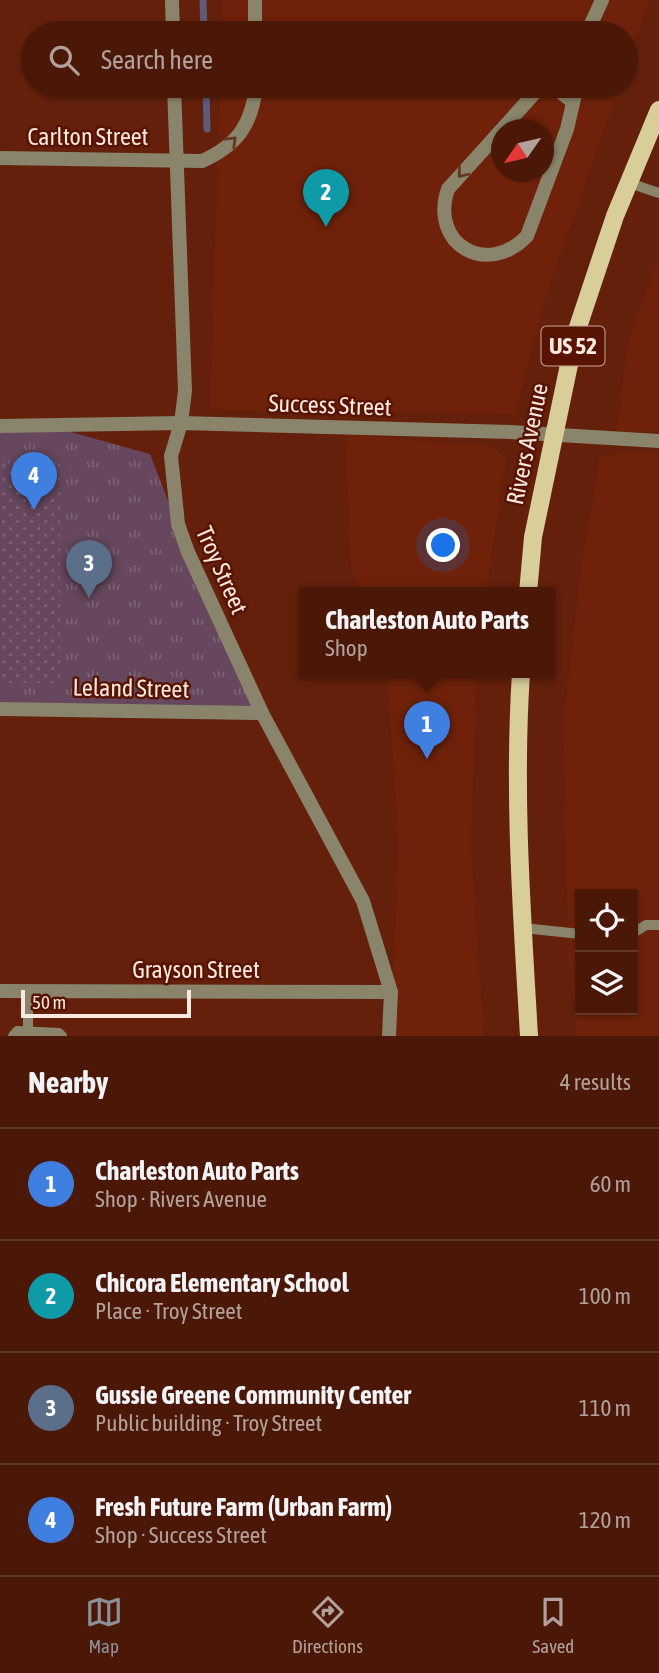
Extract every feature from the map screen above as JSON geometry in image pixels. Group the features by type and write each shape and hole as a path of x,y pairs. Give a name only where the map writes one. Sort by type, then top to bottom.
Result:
{"main road":[{"name":"Rivers Avenue","path":"529,587 533,537 575,336 615,216 659,110"},
{"path":"521,678 517,823 529,1036"}],"street":[{"path":"172,0 173,21"},
{"path":"255,0 256,21"},
{"path":"592,21 602,0"},
{"name":"Troy Street","path":"174,98 185,391 181,424 171,456 178,524 187,552 262,713 363,901 391,992 389,1036"},
{"name":"Carlton Street","path":"0,158 202,161 229,146 250,118 254,98"},
{"path":"530,98 448,189 443,204 447,230 466,250 479,255 493,256 517,246 527,236 567,129 575,98"},
{"name":"Success Street","path":"0,426 181,424 554,435 659,441"},
{"name":"Leland Street","path":"0,709 262,713"},
{"name":"Grayson Street","path":"0,991 391,992"}],"lane":[{"path":"565,98 573,105"},
{"path":"629,183 659,192"},
{"path":"638,930 646,925 659,925"},
{"path":"523,928 575,933"},
{"path":"28,991 28,1031"},
{"path":"13,1036 17,1031 59,1033 62,1036"}],"shaded area":[{"path":"223,0 649,0 638,32 638,21 222,21"},
{"path":"220,98 615,98 546,296 515,414 210,409"},
{"path":"659,257 659,431 617,431 627,347"},
{"path":"345,434 489,446 506,458 487,587 359,587 351,568"},
{"path":"621,453 659,454 659,1036 577,1036 569,961 563,731 581,569 600,457"},
{"path":"387,678 476,678 471,849 484,1036 389,1036 399,849"}],"green space":[{"path":"0,429 60,429 150,454 177,524 261,712 0,707"},
{"path":"0,463 60,464 60,683 0,683"}],"waterway":[{"path":"203,0 204,21"},
{"path":"206,98 207,129"}],"place":[{"name":"Chicora Elementary School","path":"326,227"},
{"name":"Fresh Future Farm (Urban Farm)","path":"34,510"},
{"name":"Gussie Greene Community Center","path":"89,598"},
{"name":"Charleston Auto Parts","path":"427,759"}]}
